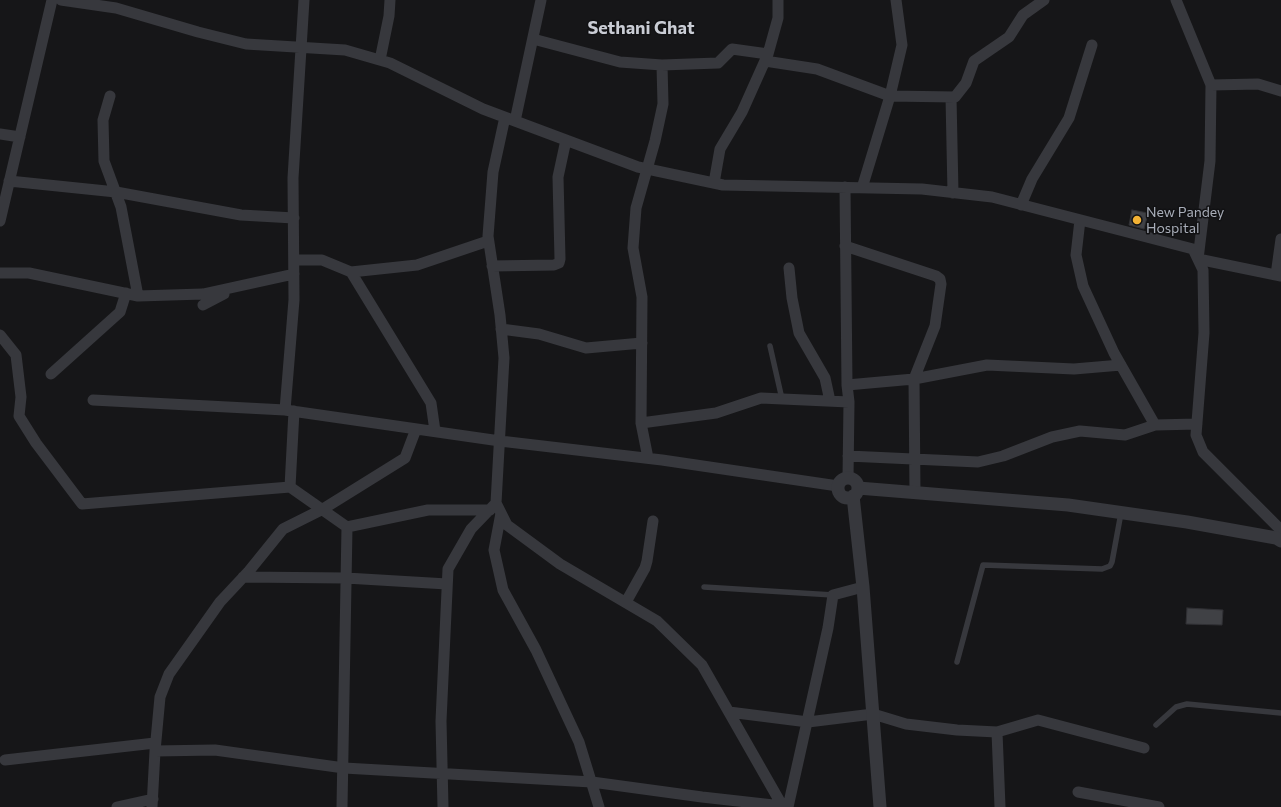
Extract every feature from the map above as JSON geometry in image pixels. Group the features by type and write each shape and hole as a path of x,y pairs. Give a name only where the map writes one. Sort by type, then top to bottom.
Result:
{"street":[{"path":"0,221 2,206 10,181 52,0"},
{"path":"61,0 116,8 198,32 246,44 345,50 380,60 390,63 483,109 638,167 647,169 723,185 922,189 992,197 1193,249 1203,270 1204,333 1196,436 1203,452 1281,530"},
{"path":"290,487 290,410 294,300 293,178 304,0"},
{"path":"380,60 389,16 390,0"},
{"path":"541,0 510,119 493,172 488,241 504,358 494,550 503,590 536,650 579,742 599,807"},
{"path":"714,183 720,149 742,112 767,58 778,18 778,0"},
{"path":"862,188 890,96 902,45 896,0"},
{"path":"532,39 620,62 662,65 718,63 732,49 817,69 890,96 955,97 966,83 974,61 1009,37 1023,15 1044,0"},
{"path":"1176,0 1211,85 1210,161 1198,258"},
{"path":"1020,205 1032,180 1069,118 1092,45"},
{"path":"648,458 641,423 642,297 633,248 636,208 655,141 663,104 662,65"},
{"path":"1211,85 1258,84 1281,91"},
{"path":"110,96 103,120 104,161 121,207 138,296"},
{"path":"951,97 953,193"},
{"path":"0,134 20,137"},
{"path":"492,266 554,265 559,263 558,177 566,140"},
{"path":"10,181 116,192 241,215 294,218"},
{"path":"845,187 847,385 849,402 848,456 843,482 838,489 841,495 847,498 856,492 915,493 1068,505 1188,522 1276,538 1281,541"},
{"path":"1080,220 1076,255 1083,286 1114,353 1155,425"},
{"path":"1198,258 1278,275 1281,239"},
{"path":"294,260 322,260 351,272 417,265 488,241"},
{"path":"846,246 936,276 940,279 941,284 935,326 914,379 916,459 915,493"},
{"path":"789,268 792,298 799,333 825,378 830,401"},
{"path":"0,273 29,272 138,296 203,294 294,274"},
{"path":"351,272 431,403 435,431"},
{"path":"203,305 236,287"},
{"path":"51,374 120,312 126,293"},
{"path":"501,329 539,334 586,348 642,343"},
{"path":"0,334 16,355 21,397 19,416 36,443 82,504 290,487 323,509 346,527 428,510 496,509"},
{"path":"847,385 914,379 987,365 1074,369 1121,365"},
{"path":"641,423 716,413 761,398 849,402"},
{"path":"93,400 290,410 500,441 843,482 854,480 858,485 856,492 880,807"},
{"path":"848,456 978,462 1003,456 1052,437 1080,431 1125,435 1155,425 1197,424"},
{"path":"117,807 153,803 155,747 160,697 169,674 220,602 283,529 323,509 405,458 416,428"},
{"path":"443,807 441,721 448,569 471,529 496,509"},
{"path":"496,509 507,525 560,564 657,621 702,665 784,807"},
{"path":"626,602 647,561 653,521"},
{"path":"342,807 344,768 346,527"},
{"path":"243,577 346,578 447,584"},
{"path":"784,807 808,722 828,628 833,595 863,587"},
{"path":"729,712 808,722 873,714 906,724 957,730 997,732 1038,720 1144,748"},
{"path":"997,732 1000,807"},
{"path":"5,760 155,747 215,750 344,768 592,782 767,806 784,807"},
{"path":"1078,792 1159,807"}],"lane":[{"path":"770,346 782,399"},
{"path":"958,662 983,565 1102,569 1110,566 1121,513"},
{"path":"704,587 833,595"},
{"path":"1156,725 1176,707 1187,704 1281,713"}],"building":[{"path":"1132,210 1148,213 1144,229 1129,225"},
{"path":"1187,608 1223,610 1222,625 1186,624"}],"place":[{"name":"New Pandey Hospital","path":"1137,220"}],"district":[{"name":"Sethani Ghat","path":"641,28"}]}
